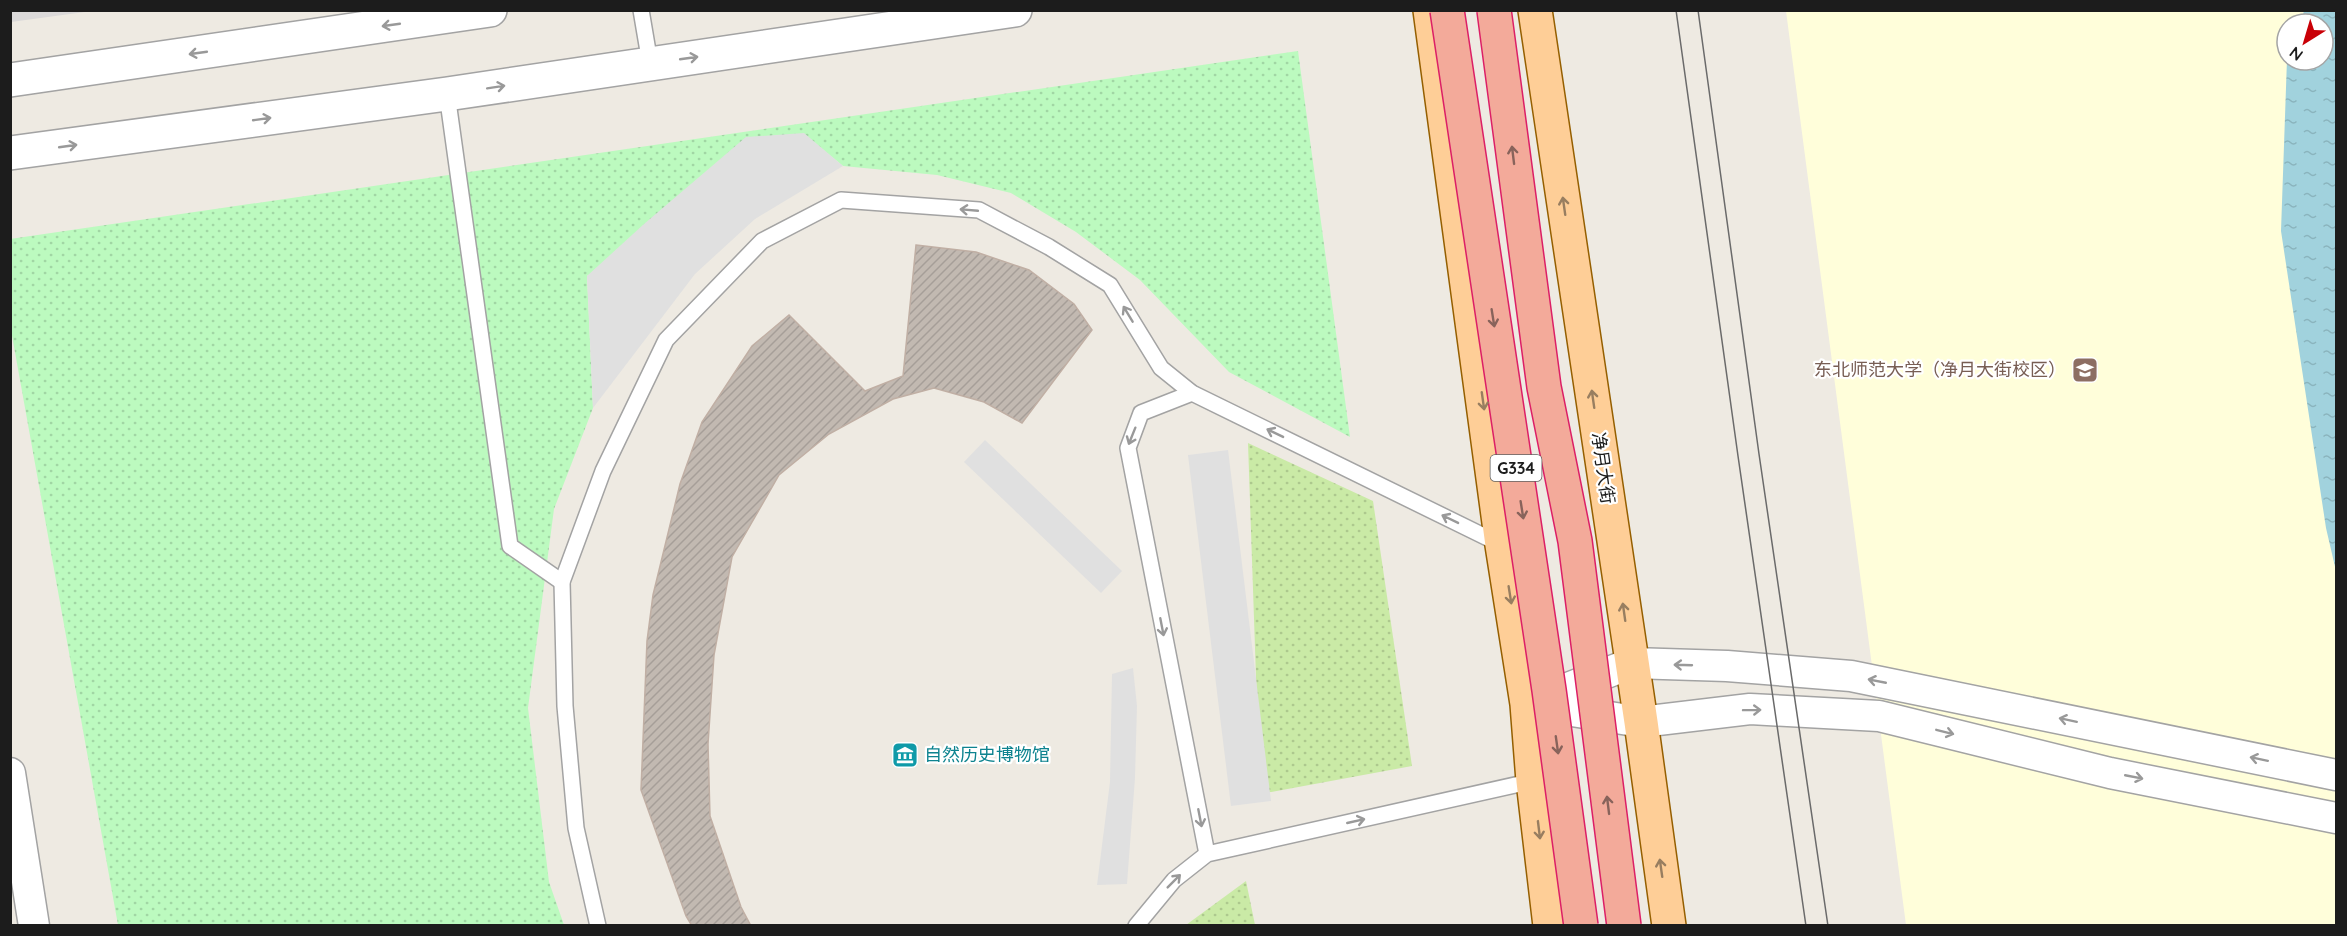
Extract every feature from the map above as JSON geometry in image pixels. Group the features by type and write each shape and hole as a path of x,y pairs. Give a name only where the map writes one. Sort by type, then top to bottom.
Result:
{"highway":[{"name":"G334","path":"1447,10 1547,678 1581,926"},
{"name":"G334","path":"1494,10 1544,387 1575,541 1624,926"}],"main road":[{"path":"1430,10 1502,545 1527,704 1533,781 1550,926"},
{"name":"净月大街","path":"1535,10 1670,926"}],"street":[{"path":"10,80 490,10"},
{"path":"10,153 447,94 1015,10"},
{"path":"1527,704 1632,663 1727,666 1862,678 2327,773"},
{"path":"1527,704 1641,722 1750,709 1879,716 2110,773 2325,816"},
{"path":"10,773 34,926"}],"lane":[{"path":"641,10 650,63"},
{"path":"447,94 510,546 562,582"},
{"path":"598,926 576,828 565,706 562,582 603,471 666,340 762,241 841,200 979,210 1049,247 1110,285 1161,368 1192,393 1502,545"},
{"path":"1192,393 1141,413 1128,447 1207,854"},
{"path":"1136,926 1174,880 1207,854 1533,781"}],"shaded area":[{"path":"11,10 92,10 92,11 11,22"},
{"name":"东北师范大学（净月大街校区）","path":"1786,11 2336,11 2336,925 1906,925"},
{"path":"804,133 843,166 755,219 695,274 593,408 587,276 746,137"},
{"path":"985,440 1122,571 1101,593 964,462"},
{"path":"1228,450 1271,801 1231,806 1188,455"},
{"path":"1133,668 1137,706 1135,778 1127,884 1097,885 1110,782 1112,674"}],"green space":[{"path":"1298,51 1350,437 1229,372 1140,280 1076,232 1011,193 937,175 843,166 804,134 587,276 593,408 554,509 528,708 549,882 564,925 118,925 11,330 10,239"},
{"path":"1248,443 1373,501 1412,766 1260,794"},
{"path":"1246,881 1255,925 1186,925"}],"water":[{"path":"2336,11 2336,571 2326,528 2281,231 2287,72 2335,72 2335,12 2304,12"}],"building":[{"path":"916,245 976,252 1029,270 1074,304 1092,330 1022,423 984,402 934,388 893,399 829,434 779,475 732,557 714,655 708,744 710,816 741,907 751,926 692,926 686,916 641,790 647,641 653,595 680,484 702,422 752,346 789,315 865,391 903,376"}],"tram line":[{"path":"1676,10 1806,926"},
{"path":"1698,10 1759,454 1828,926"}],"place":[{"name":"东北师范大学（净月大街校区）","path":"2085,370"},
{"name":"自然历史博物馆","path":"905,755"}]}
